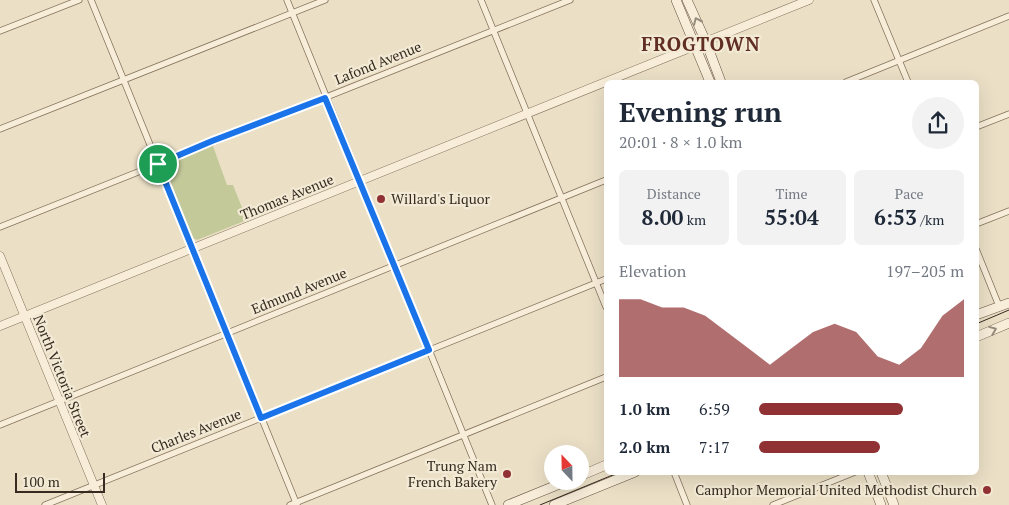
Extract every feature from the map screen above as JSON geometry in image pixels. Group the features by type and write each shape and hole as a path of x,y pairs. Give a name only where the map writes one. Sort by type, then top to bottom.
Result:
{"main road":[{"path":"676,0 709,80"},
{"path":"687,0 720,80"},
{"path":"979,314 1009,302"},
{"path":"979,336 1009,323"},
{"path":"589,472 604,466"},
{"path":"554,505 628,475"},
{"path":"869,475 881,505"},
{"path":"882,475 894,505"},
{"path":"508,505 545,490"}],"street":[{"path":"0,31 79,0"},
{"path":"91,0 228,333 294,504 604,378"},
{"path":"287,0 325,98 361,181 492,505"},
{"path":"0,128 325,0"},
{"path":"482,0 604,302"},
{"name":"Lafond Avenue","path":"0,227 570,0"},
{"name":"Thomas Avenue","path":"612,80 809,0"},
{"path":"874,0 907,80"},
{"path":"851,80 1009,16"},
{"name":"Thomas Avenue","path":"0,326 604,83"},
{"path":"979,126 1009,114"},
{"name":"Edmund Avenue","path":"0,425 604,181"},
{"path":"979,223 1009,211"},
{"name":"North Victoria Street","path":"0,256 102,505"},
{"path":"979,256 999,306"},
{"name":"Charles Avenue","path":"45,505 604,280"},
{"path":"675,475 687,505"},
{"path":"773,505 848,475"}],"green space":[{"path":"213,146 227,185 233,185 247,220 197,240 193,238 165,170 167,165"}],"tram line":[{"path":"979,323 1009,310"},
{"path":"540,505 613,475"}],"place":[{"name":"Willard's Liquor","path":"381,199"},
{"name":"Trung Nam French Bakery","path":"507,474"},
{"name":"Camphor Memorial United Methodist Church","path":"987,490"}],"district":[{"name":"FROGTOWN","path":"701,44"}],"route":[{"path":"325,98 361,181 429,350 261,418 158,164 212,141 325,98"}]}
